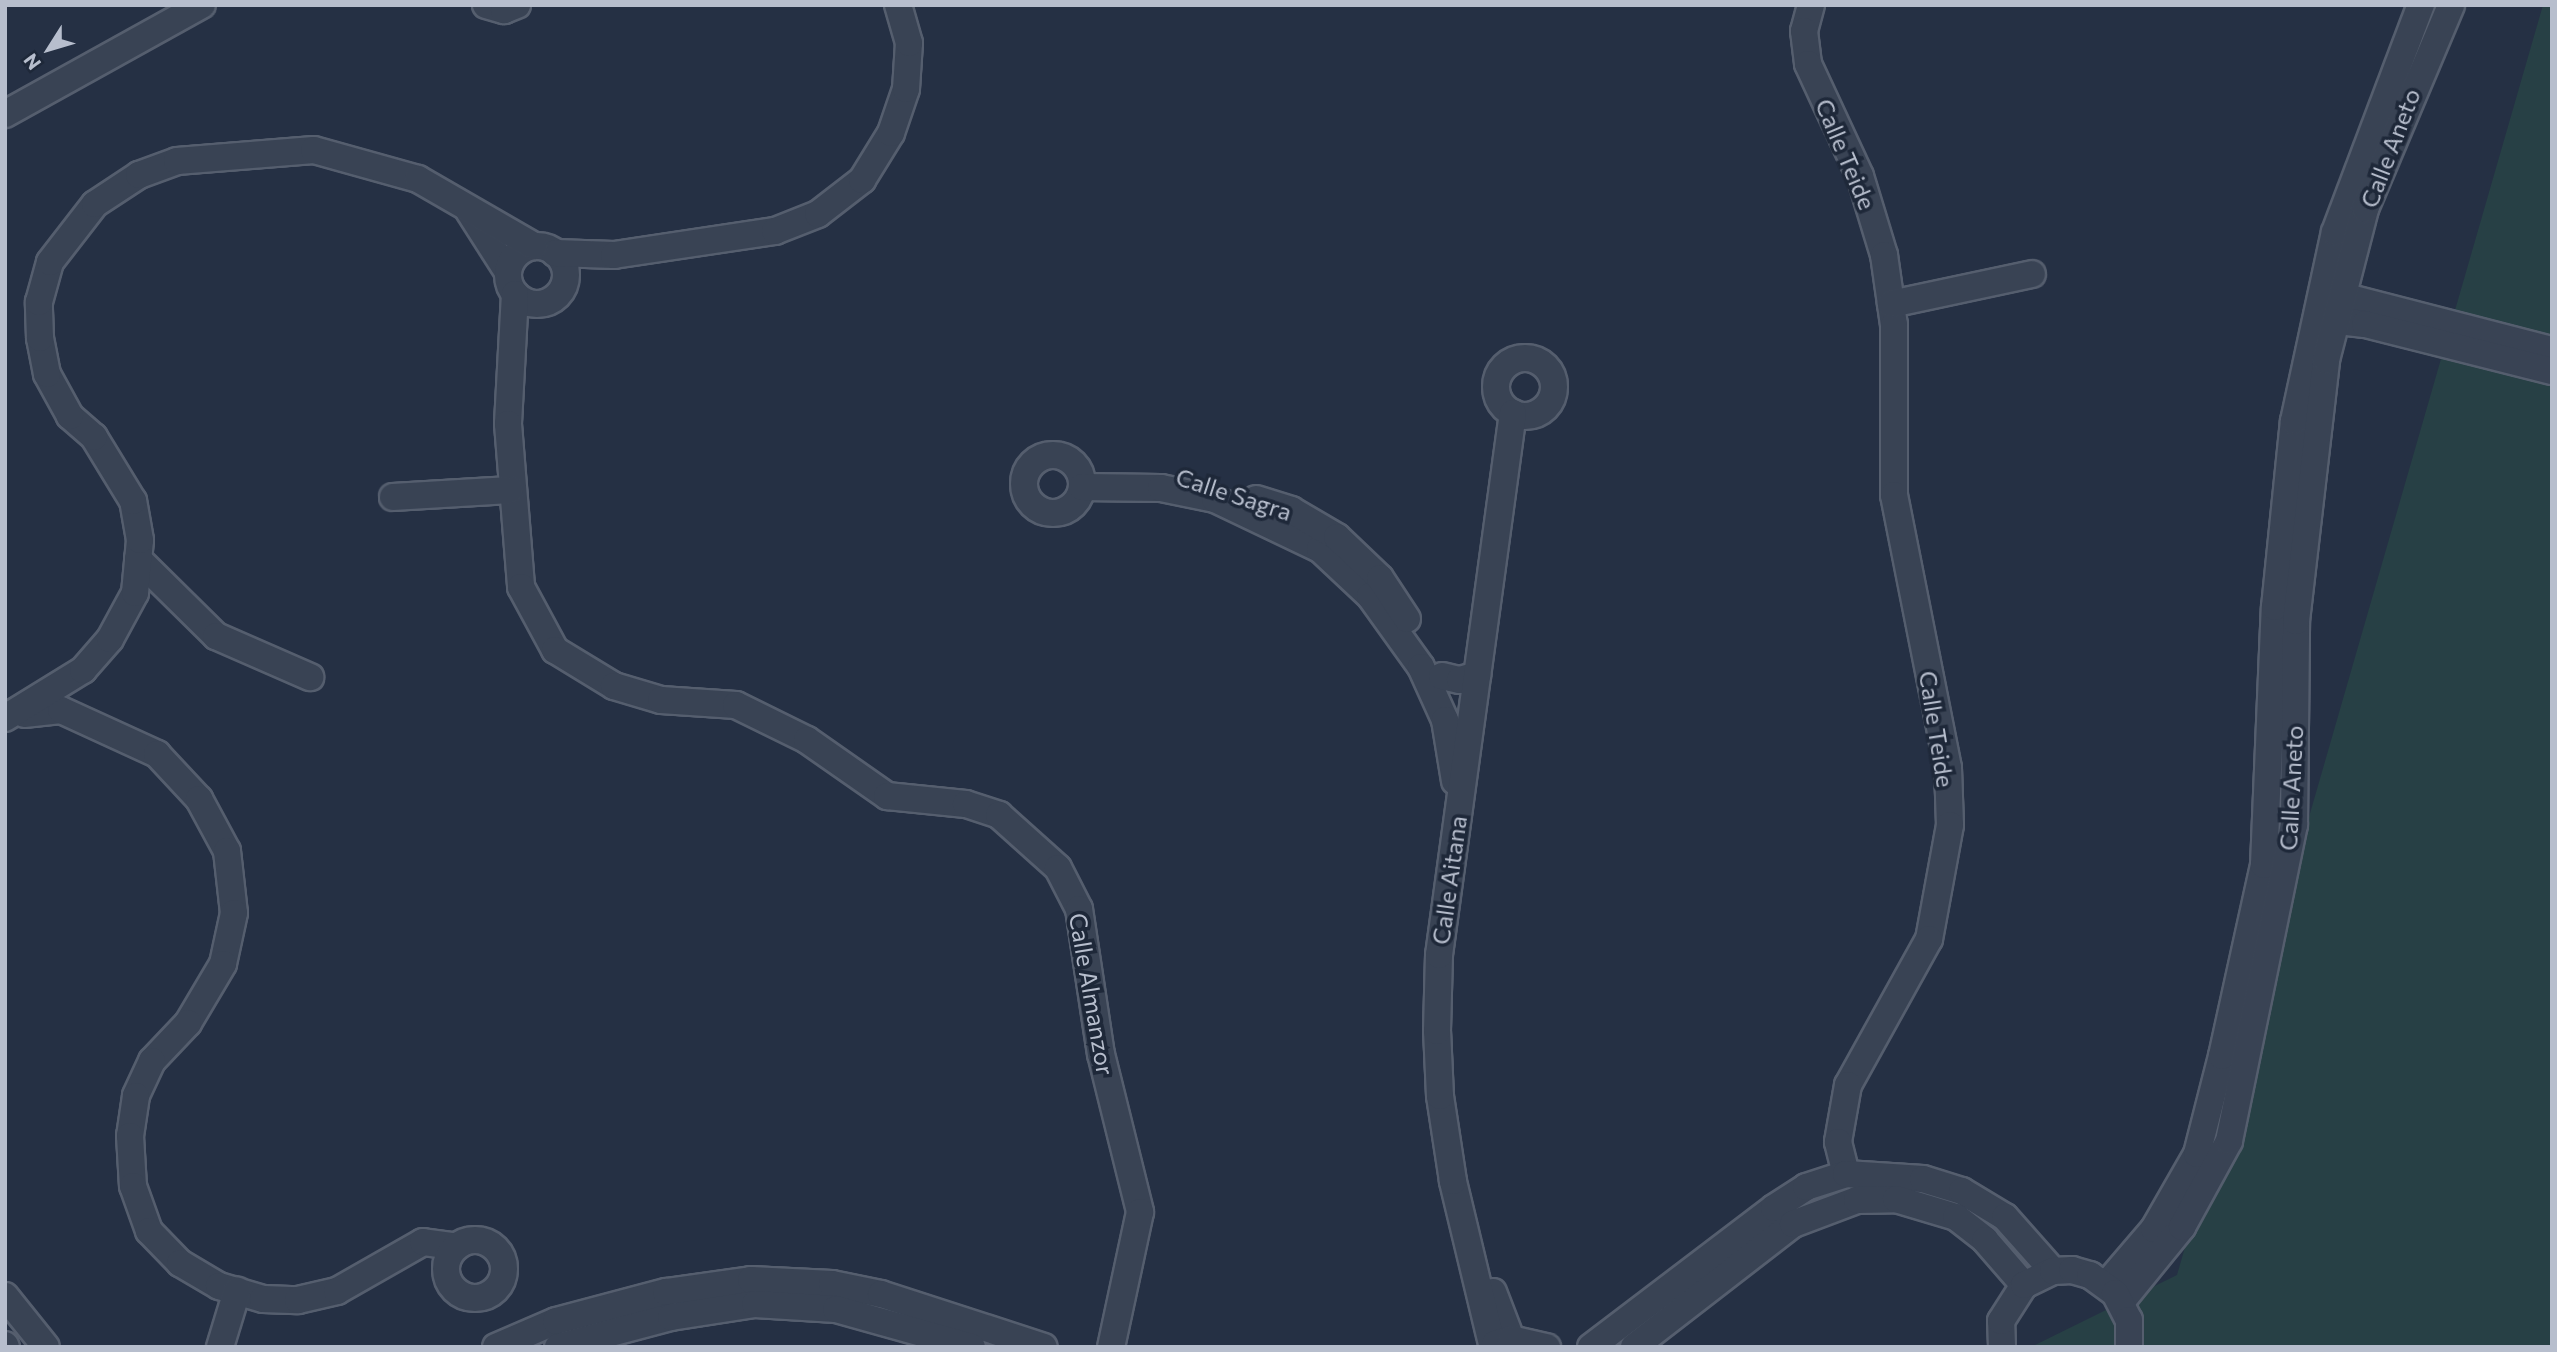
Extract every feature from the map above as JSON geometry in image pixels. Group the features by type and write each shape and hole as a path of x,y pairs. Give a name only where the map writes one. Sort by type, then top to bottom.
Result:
{"street":[{"path":"5,114 202,5"},
{"path":"486,5 504,10 517,5"},
{"name":"Calle Almanzor","path":"545,250 614,255 677,241 775,231 818,214 862,180 891,133 906,89 909,43 898,5"},
{"name":"Calle Teide","path":"1811,5 1804,31 1808,64 1860,176 1891,304 1894,495 1948,768 1950,825 1945,872 1928,939 1848,1085 1838,1142 1846,1174"},
{"name":"Calle Aneto","path":"2114,1293 2182,1227 2229,1141 2257,1016 2294,825 2296,621 2335,232 2421,5"},
{"name":"Calle Aneto","path":"2329,306 2365,209 2451,5"},
{"path":"6,716 83,670 110,639 135,593 138,559 133,502 94,438 70,416 47,374 40,338 39,302 50,262 95,204 139,175 177,160 314,150 396,170 461,201 545,250 565,269 554,295 528,303 511,283 461,201"},
{"path":"511,283 516,254 545,250"},
{"name":"Calle Almanzor","path":"514,354 554,295 614,255"},
{"path":"1891,304 2032,274"},
{"name":"Calle Almanzor","path":"511,283 514,354 507,387 510,490 521,587 555,650 578,668 661,699 736,705 807,740 887,796 966,804 999,815 1058,869 1079,909 1101,1054 1140,1212 1111,1347"},
{"path":"2329,306 2552,350"},
{"path":"2329,306 2552,371"},
{"name":"Calle Aitana","path":"1497,1343 1454,1087 1453,931 1475,736 1462,687 1521,415"},
{"name":"Calle Sagra","path":"1081,481 1161,488 1215,499 1320,549 1370,596 1421,667 1462,687 1475,736"},
{"path":"393,497 510,490"},
{"path":"138,559 216,636 310,677"},
{"name":"Calle Sagra","path":"1459,807 1445,720 1462,687"},
{"path":"6,716 61,710 157,754 199,799 227,851 234,913 223,964 188,1023 152,1061 136,1096 130,1136 134,1186 149,1231 180,1263 237,1291 263,1299 298,1300 337,1290 423,1241 457,1247"},
{"name":"Calle Aitana","path":"1475,736 1459,807 1439,955 1440,1096 1469,1265 1497,1343"},
{"path":"1591,1347 1774,1208 1806,1187 1846,1174 1923,1179 1962,1191 2005,1217 2053,1271"},
{"path":"1634,1347 1793,1224 1857,1200 1896,1199 1956,1217 1986,1240 2024,1285"},
{"path":"2001,1347 2001,1321 2024,1285 2053,1271 2090,1275 2114,1293 2129,1347"},
{"path":"496,1347 580,1315 666,1292 751,1280 832,1284 881,1294 1044,1347"},
{"path":"220,1347 237,1291"},
{"path":"5,1296 46,1347"},
{"path":"558,1347 671,1317 755,1304 836,1309 972,1347"},
{"path":"1497,1343 1547,1347"}],"green space":[{"path":"2543,5 2552,5 2552,1347 2031,1347 2177,1275"}]}
